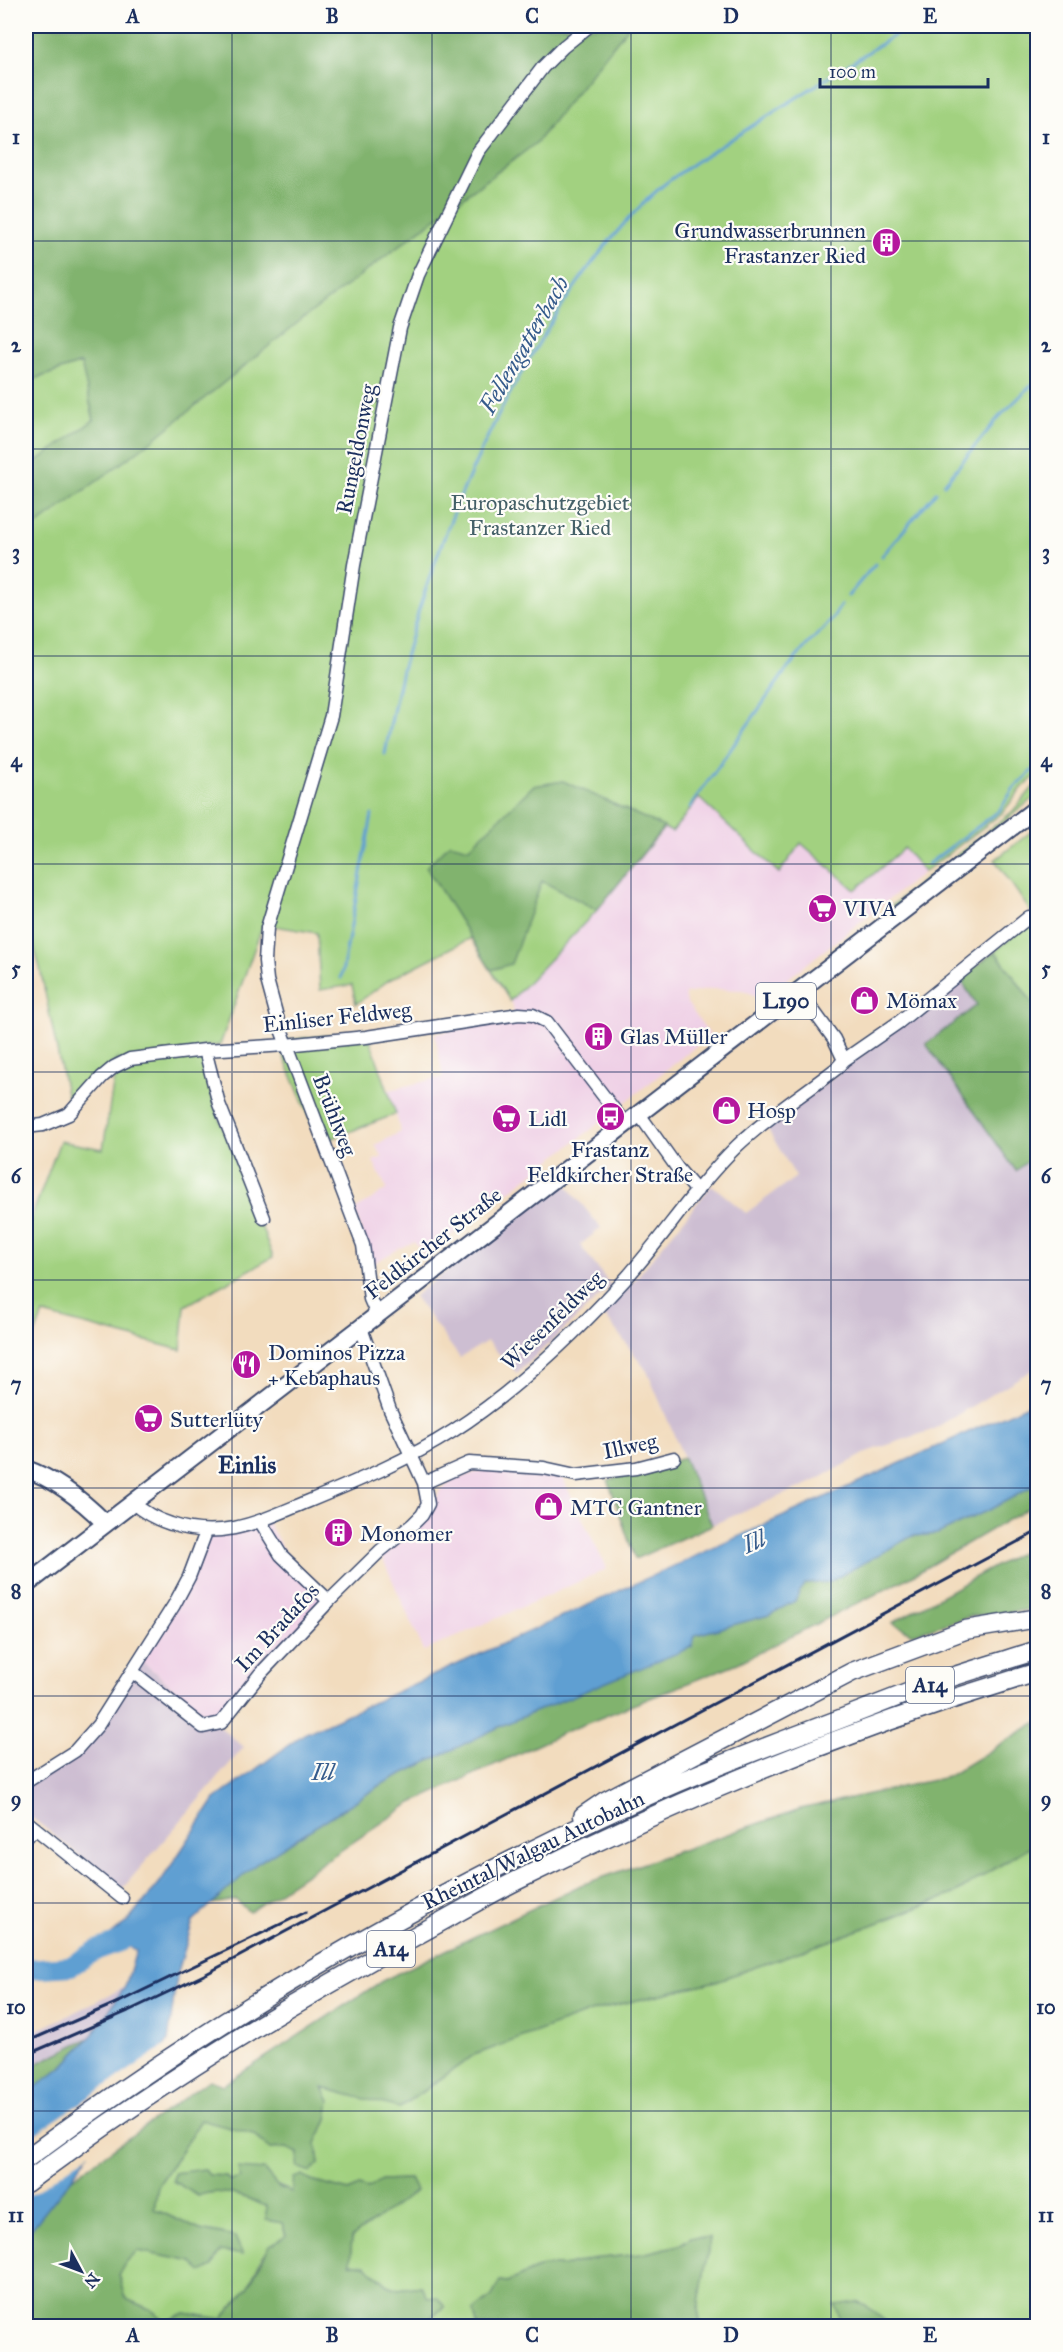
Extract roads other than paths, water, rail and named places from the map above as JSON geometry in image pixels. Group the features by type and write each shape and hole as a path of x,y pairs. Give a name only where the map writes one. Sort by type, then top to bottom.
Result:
{"highway":[{"path":"544,1845 605,1801 852,1672 965,1630 1038,1618"},
{"name":"Rheintal/Walgau Autobahn","path":"26,2158 84,2115 177,2052 291,1982 427,1905 544,1845 637,1800 824,1725 935,1683 1038,1650"},
{"name":"Rheintal/Walgau Autobahn","path":"26,2183 79,2143 187,2069 329,1982 521,1878 675,1807 782,1762 876,1725 1038,1672"}],"main road":[{"name":"Feldkircher Straße","path":"26,1585 1038,807"},
{"path":"26,1469 58,1486 92,1510 105,1523"}],"street":[{"name":"Rungeldonweg","path":"267,928 331,716 354,565 400,328 410,294 430,247 478,152 548,61 590,26"},
{"name":"Wiesenfeldweg","path":"132,1502 152,1518 174,1525 206,1532 224,1531 260,1521 412,1454 480,1412 514,1386 577,1330 621,1284 737,1146 837,1068 844,1060 899,1022 1029,917"},
{"name":"Brühlweg","path":"267,928 265,960 267,980 285,1045 363,1245 370,1299 377,1314"},
{"path":"799,992 834,1038 844,1060"},
{"name":"Einliser Feldweg","path":"26,1128 43,1125 69,1114 102,1077 114,1067 130,1059 205,1050 366,1037 519,1014 533,1015 547,1022 625,1124"},
{"path":"205,1050 219,1104 264,1218"},
{"path":"639,1114 678,1169 697,1191"},
{"path":"361,1328 399,1433 412,1454"},
{"name":"Im Bradafos","path":"133,1672 203,1727 221,1723 261,1674 329,1601 380,1551 422,1515 428,1504 424,1483 412,1454"},
{"name":"Illweg","path":"424,1483 469,1463 544,1468 576,1475 636,1468 674,1458"},
{"path":"260,1521 281,1555 329,1601"},
{"path":"26,1782 75,1751 98,1725 174,1605 189,1576 206,1532"},
{"path":"26,1838 30,1824 122,1898"}],"water":[{"name":"Ill","path":"1037,1401 1037,1484 937,1534 912,1536 829,1582 804,1584 795,1601 769,1615 695,1635 692,1647 505,1724 384,1783 256,1864 193,1921 177,1975 168,2041 71,2179 26,2236 26,2095 64,2065 93,2034 125,1987 136,1951 127,1945 105,1954 97,1950 98,1946 129,1920 161,1881 215,1799 304,1734"}],"waterway":[{"name":"Fellengatterbach","path":"385,754 408,647 455,509 496,420 519,377 580,280 624,224 665,184 694,163 909,26"},
{"path":"944,484 999,417 1038,379"},
{"path":"882,556 936,492"},
{"path":"848,596 875,564"},
{"path":"690,807 787,669 830,622 841,605"},
{"path":"928,864 999,811 1014,788 1033,770"},
{"name":"Fellengatterbach","path":"341,978 372,815"},
{"path":"26,1969 71,1966 97,1950 122,1941"}],"railway":[{"path":"26,2055 206,1974 1038,1531"},
{"path":"26,2042 123,2000 306,1912"}],"place":[{"name":"Grundwasserbrunnen Frastanzer Ried","path":"887,243"},
{"name":"VIVA","path":"822,908"},
{"name":"Mömax","path":"865,1000"},
{"name":"Glas Müller","path":"599,1036"},
{"name":"Hosp","path":"726,1110"},
{"name":"Frastanz Feldkircher Straße","path":"610,1117"},
{"name":"Lidl","path":"507,1118"},
{"name":"Dominos Pizza + Kebaphaus","path":"247,1365"},
{"name":"Sutterlüty","path":"149,1419"},
{"name":"MTC Gantner","path":"549,1507"},
{"name":"Monomer","path":"339,1533"}],"district":[{"name":"Einlis","path":"247,1465"}],"park label":[{"name":"Europaschutzgebiet Frastanzer Ried","path":"540,514"}]}
